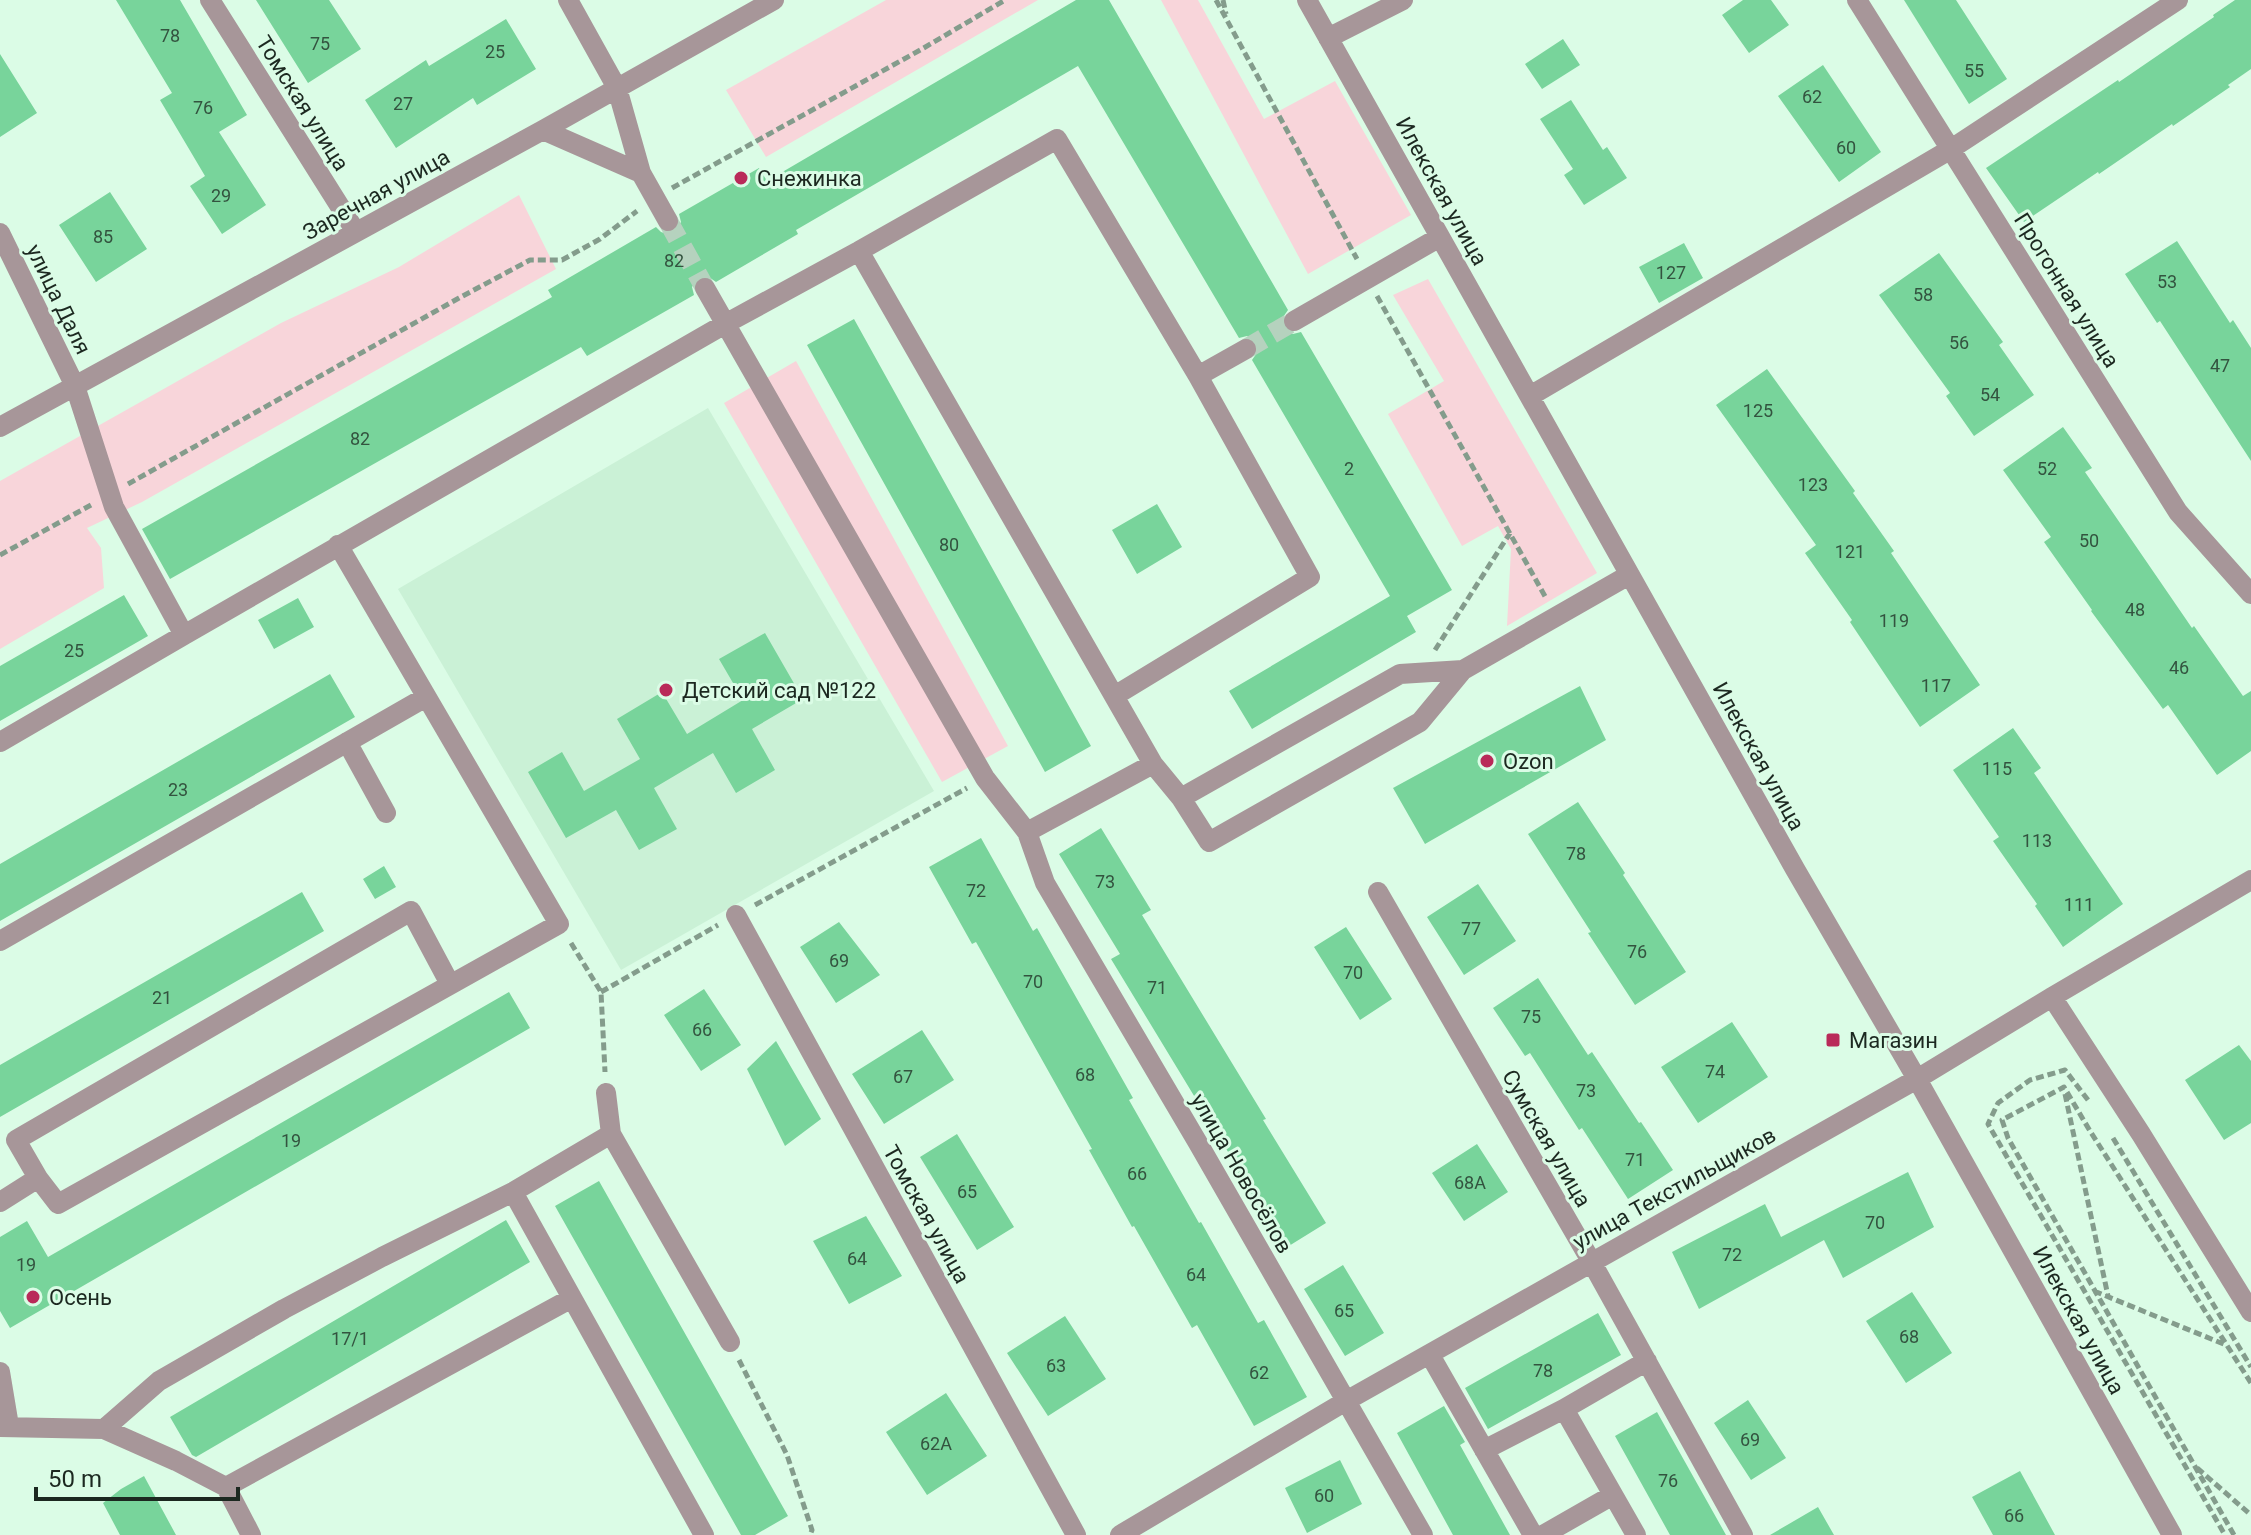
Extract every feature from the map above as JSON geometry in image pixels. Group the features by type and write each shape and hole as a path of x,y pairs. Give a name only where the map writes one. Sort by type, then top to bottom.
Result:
{"street":[{"name":"Томская улица","path":"210,0 356,232"},
{"path":"568,0 617,88 641,173 668,221"},
{"name":"Заречная улица","path":"0,427 774,0"},
{"name":"Илекская улица","path":"1307,0 2172,1535"},
{"path":"1328,38 1403,0"},
{"name":"Прогонная улица","path":"1857,0 2178,512 2251,594"},
{"path":"1530,396 1951,149 2178,0"},
{"path":"543,130 641,173"},
{"path":"0,742 725,324 1057,139 1198,376 1310,577 1116,695"},
{"name":"улица Даля","path":"0,233 75,386 114,507 184,635"},
{"path":"1294,321 1440,237"},
{"path":"859,251 1153,764 1181,798 1209,842 1420,722 1463,670 1629,575"},
{"name":"улица Новосёлов","path":"705,288 985,778 1027,832 1045,883 1423,1535"},
{"path":"1198,376 1246,349"},
{"path":"338,545 559,924 58,1204 38,1178 16,1140 411,911 450,984"},
{"path":"1181,798 1400,674 1463,670"},
{"path":"0,941 426,697"},
{"path":"347,742 386,813"},
{"path":"1027,832 1153,764"},
{"name":"улица Текстильщиков","path":"1120,1535 1346,1401 1917,1079 2251,880"},
{"name":"Сумская улица","path":"1378,892 1591,1261 1743,1535"},
{"name":"Томская улица","path":"736,915 1076,1535"},
{"path":"2052,997 2251,1312"},
{"path":"606,1093 611,1134 730,1342"},
{"path":"104,1429 159,1381 340,1279 513,1192 611,1134"},
{"path":"0,1202 38,1178"},
{"path":"513,1192 696,1532"},
{"path":"226,1487 572,1298"},
{"path":"1430,1355 1533,1535"},
{"path":"1484,1450 1647,1361"},
{"path":"0,1372 4,1427 104,1429 226,1487 251,1535"},
{"path":"1564,1409 1636,1535"},
{"path":"1543,1535 1613,1495"}],"path":[{"path":"0,555 530,260 562,260 600,239 654,198 1005,0"},
{"path":"1216,0 1557,616"},
{"path":"1223,0 1227,23"},
{"path":"1419,673 1510,533"},
{"path":"601,992 985,778"},
{"path":"559,924 601,992 606,1093"},
{"path":"2094,1107 2065,1070 2030,1080 1998,1103 1988,1124 2225,1535"},
{"path":"2064,1087 2002,1120 2008,1138 2234,1535"},
{"path":"2064,1087 2108,1296"},
{"path":"2064,1087 2251,1383"},
{"path":"2110,1135 2251,1367"},
{"path":"2094,1291 2227,1345"},
{"path":"730,1342 787,1455 812,1530 810,1535"},
{"path":"2194,1465 2251,1515"}],"shaded area":[{"path":"886,0 1038,0 766,157 726,90"},
{"path":"1161,0 1198,0 1264,119 1335,81 1411,215 1308,274"},
{"path":"519,195 556,269 142,502 87,528 101,548 104,588 0,649 0,481 281,323 399,267"},
{"path":"1428,279 1597,573 1507,626 1511,549 1498,526 1462,546 1388,414 1444,381 1393,295"},
{"path":"796,361 1008,746 942,782 724,403"},
{"name":"Детский сад №122","path":"708,408 934,791 621,970 398,589"}],"building":[{"path":"116,0 180,0 247,115 219,132 266,205 222,234 190,186 205,176 160,100 172,93"},
{"path":"256,0 329,0 361,49 308,83"},
{"path":"1076,0 1109,0 1288,310 1281,320 1283,328 1293,334 1301,332 1452,590 1407,616 1416,632 1252,729 1229,691 1390,596 1252,360 1259,350 1257,342 1247,336 1239,338 1078,66 796,230 798,234 716,282 706,275 698,277 692,287 694,295 587,356 581,347 170,579 142,529 552,297 548,290 656,227 667,234 675,232 681,222 679,214 759,168 767,181"},
{"path":"1743,0 1771,0 1789,25 1749,53 1722,15"},
{"path":"1904,0 1956,0 2007,79 1969,104"},
{"path":"2235,0 2251,0 2251,69 2173,126 2024,222 1986,168 2119,82"},
{"path":"506,19 536,69 477,105 473,98 396,148 365,100 426,60 429,66"},
{"path":"1563,39 1580,65 1542,89 1525,64"},
{"path":"0,54 37,113 0,137"},
{"path":"1823,65 1881,152 1839,182 1778,96"},
{"path":"1571,100 1603,150 1607,147 1627,178 1584,205 1564,175 1573,169 1540,119"},
{"path":"110,192 147,249 96,282 59,225"},
{"path":"2177,241 2230,323 2233,320 2251,348 2251,461 2160,321 2157,323 2125,274"},
{"path":"1684,243 1703,278 1659,303 1639,267"},
{"path":"1939,253 2003,342 1999,345 2034,395 1974,436 1946,396 1950,393 1879,295"},
{"path":"854,319 1091,746 1045,772 807,345"},
{"path":"1767,369 1855,491 1853,493 1894,551 1891,553 1980,685 1920,727 1805,553 1816,545 1716,405"},
{"path":"2063,427 2092,468 2085,472 2192,628 2194,626 2243,696 2251,691 2251,751 2217,775 2168,705 2163,709 2091,611 2044,542 2051,537 2003,470"},
{"path":"1157,504 1182,547 1137,574 1112,530"},
{"path":"124,595 148,636 0,721 0,666"},
{"path":"298,598 314,627 274,649 258,620"},
{"path":"765,633 803,699 752,729 775,770 736,793 713,753 654,788 677,829 639,850 616,810 566,838 528,772 562,752 584,791 640,759 617,719 662,692 687,734 743,700 719,659"},
{"path":"330,674 355,717 0,921 0,864"},
{"path":"1580,686 1606,740 1425,844 1393,788"},
{"path":"2013,728 2041,768 2034,773 2123,904 2063,947 1993,841 1999,837 1953,770"},
{"path":"1578,802 1686,972 1635,1005 1528,834"},
{"path":"1101,828 1151,910 1142,915 1326,1223 1284,1249 1111,959 1120,954 1059,854"},
{"path":"981,838 1033,931 1037,928 1199,1223 1258,1323 1264,1320 1307,1397 1254,1426 1197,1325 1192,1328 1132,1227 976,942 972,944 929,867"},
{"path":"384,866 396,887 375,899 363,879"},
{"path":"1478,884 1516,941 1464,975 1427,917"},
{"path":"302,892 324,931 0,1117 0,1065"},
{"path":"839,922 880,975 836,1003 800,947"},
{"path":"1346,927 1392,999 1360,1020 1314,947"},
{"path":"1538,978 1588,1055 1592,1052 1673,1170 1628,1199 1530,1053 1525,1056 1493,1008"},
{"path":"704,989 741,1045 701,1071 664,1015"},
{"path":"509,992 530,1028 10,1328 0,1311 0,1237 27,1221 48,1257"},
{"path":"1732,1022 1768,1077 1698,1123 1661,1067"},
{"path":"922,1030 954,1080 884,1124 852,1074"},
{"path":"776,1041 821,1119 785,1146 747,1069"},
{"path":"2239,1045 2251,1061 2251,1123 2224,1140 2185,1080"},
{"path":"957,1134 1014,1227 977,1250 920,1157"},
{"path":"1477,1144 1508,1192 1464,1221 1432,1173"},
{"path":"1908,1172 1934,1227 1843,1278 1824,1240 1699,1309 1672,1252 1765,1204 1781,1237"},
{"path":"599,1181 788,1516 755,1535 741,1535 555,1206"},
{"path":"866,1216 902,1276 849,1304 813,1241"},
{"path":"506,1220 530,1262 196,1457 192,1455 170,1417"},
{"path":"1343,1265 1384,1333 1345,1356 1304,1289"},
{"path":"1912,1292 1952,1353 1906,1383 1866,1321"},
{"path":"1598,1313 1621,1355 1488,1429 1465,1388"},
{"path":"1065,1316 1106,1379 1048,1416 1007,1353"},
{"path":"946,1393 987,1456 927,1495 886,1432"},
{"path":"1748,1400 1786,1458 1751,1480 1714,1423"},
{"path":"1444,1406 1465,1442 1460,1445 1510,1535 1453,1535 1397,1433"},
{"path":"1657,1412 1726,1535 1670,1535 1615,1436"},
{"path":"1340,1460 1362,1504 1307,1533 1285,1488"},
{"path":"2020,1471 2055,1535 1993,1535 1972,1497"},
{"path":"144,1476 176,1535 120,1535 103,1503"},
{"path":"1818,1507 1834,1535 1770,1535"}],"tunnel":[{"path":"668,221 705,288"},
{"path":"1246,349 1294,321"}],"place":[{"name":"Снежинка","path":"741,178"},
{"name":"Детский сад №122","path":"666,690"},
{"name":"Ozon","path":"1487,761"},
{"name":"Магазин","path":"1833,1040"},
{"name":"Осень","path":"33,1297"}]}
